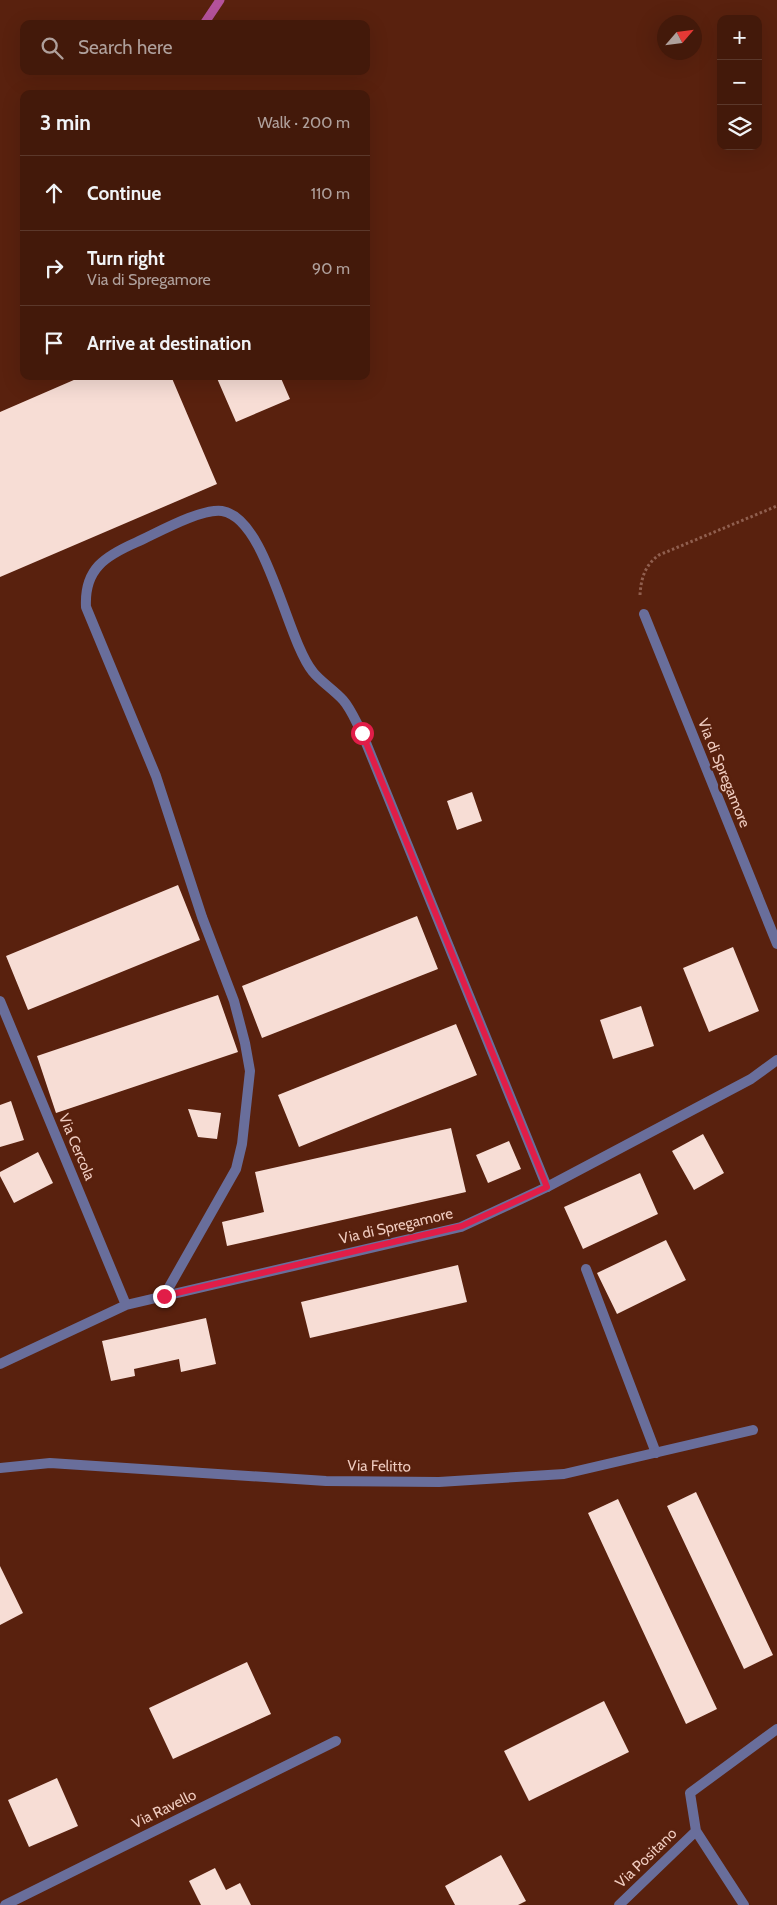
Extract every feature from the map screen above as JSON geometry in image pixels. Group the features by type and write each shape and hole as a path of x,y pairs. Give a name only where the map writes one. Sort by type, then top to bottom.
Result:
{"street":[{"path":"164,1296 236,1169 242,1144 250,1071 234,1002 202,917 156,776 86,607 85,590 90,575 100,563 118,550 202,514 222,511 237,518 254,538 313,672 345,702 362,733 547,1187"},
{"name":"Via di Spregamore","path":"644,614 777,944"},
{"name":"Via Cercola","path":"0,1001 126,1305"},
{"name":"Via di Spregamore","path":"0,1364 126,1305 462,1226 547,1187 750,1079 777,1060"},
{"path":"586,1268 656,1453"},
{"name":"Via Felitto","path":"0,1468 50,1463 326,1481 439,1482 564,1474 753,1430"},
{"name":"Via Positano","path":"619,1905 696,1831 690,1793 777,1728"},
{"name":"Via Ravello","path":"5,1905 336,1741"},
{"path":"696,1831 744,1905"}],"path":[{"path":"644,614 640,595 641,582 651,561 659,555 777,506"}],"building":[{"path":"74,380 173,380 217,484 0,577 0,412"},
{"path":"218,380 282,380 290,399 236,422"},
{"path":"472,792 482,821 457,830 447,801"},
{"path":"178,885 200,940 28,1010 6,956"},
{"path":"417,916 438,969 262,1038 242,986"},
{"path":"733,947 759,1011 709,1032 683,968"},
{"path":"218,995 238,1052 56,1113 37,1056"},
{"path":"641,1006 654,1046 613,1059 600,1020"},
{"path":"456,1024 477,1075 299,1147 278,1095"},
{"path":"11,1101 24,1140 0,1147 0,1105"},
{"path":"188,1109 221,1113 217,1139 198,1137"},
{"path":"451,1128 466,1192 227,1246 222,1222 264,1212 255,1172"},
{"path":"703,1134 724,1173 694,1190 672,1151"},
{"path":"509,1141 521,1169 488,1183 476,1155"},
{"path":"38,1152 53,1183 14,1203 0,1176 0,1172"},
{"path":"640,1173 658,1214 583,1249 564,1207"},
{"path":"666,1240 686,1280 617,1314 597,1273"},
{"path":"458,1265 467,1302 310,1338 301,1302"},
{"path":"206,1318 216,1364 181,1372 179,1359 134,1369 135,1376 111,1381 102,1341"},
{"path":"696,1492 773,1655 744,1669 667,1506"},
{"path":"618,1499 717,1709 686,1724 588,1513"},
{"path":"0,1566 23,1613 0,1625"},
{"path":"247,1662 271,1714 173,1759 149,1708"},
{"path":"604,1701 629,1752 529,1801 504,1751"},
{"path":"57,1778 78,1826 29,1847 8,1800"},
{"path":"501,1855 526,1901 518,1905 455,1905 445,1886"},
{"path":"215,1868 226,1890 240,1883 251,1905 201,1905 189,1881"}],"waterway":[{"path":"207,20 220,0"}],"route":[{"path":"164,1296 462,1226 547,1187 362,733"}]}
